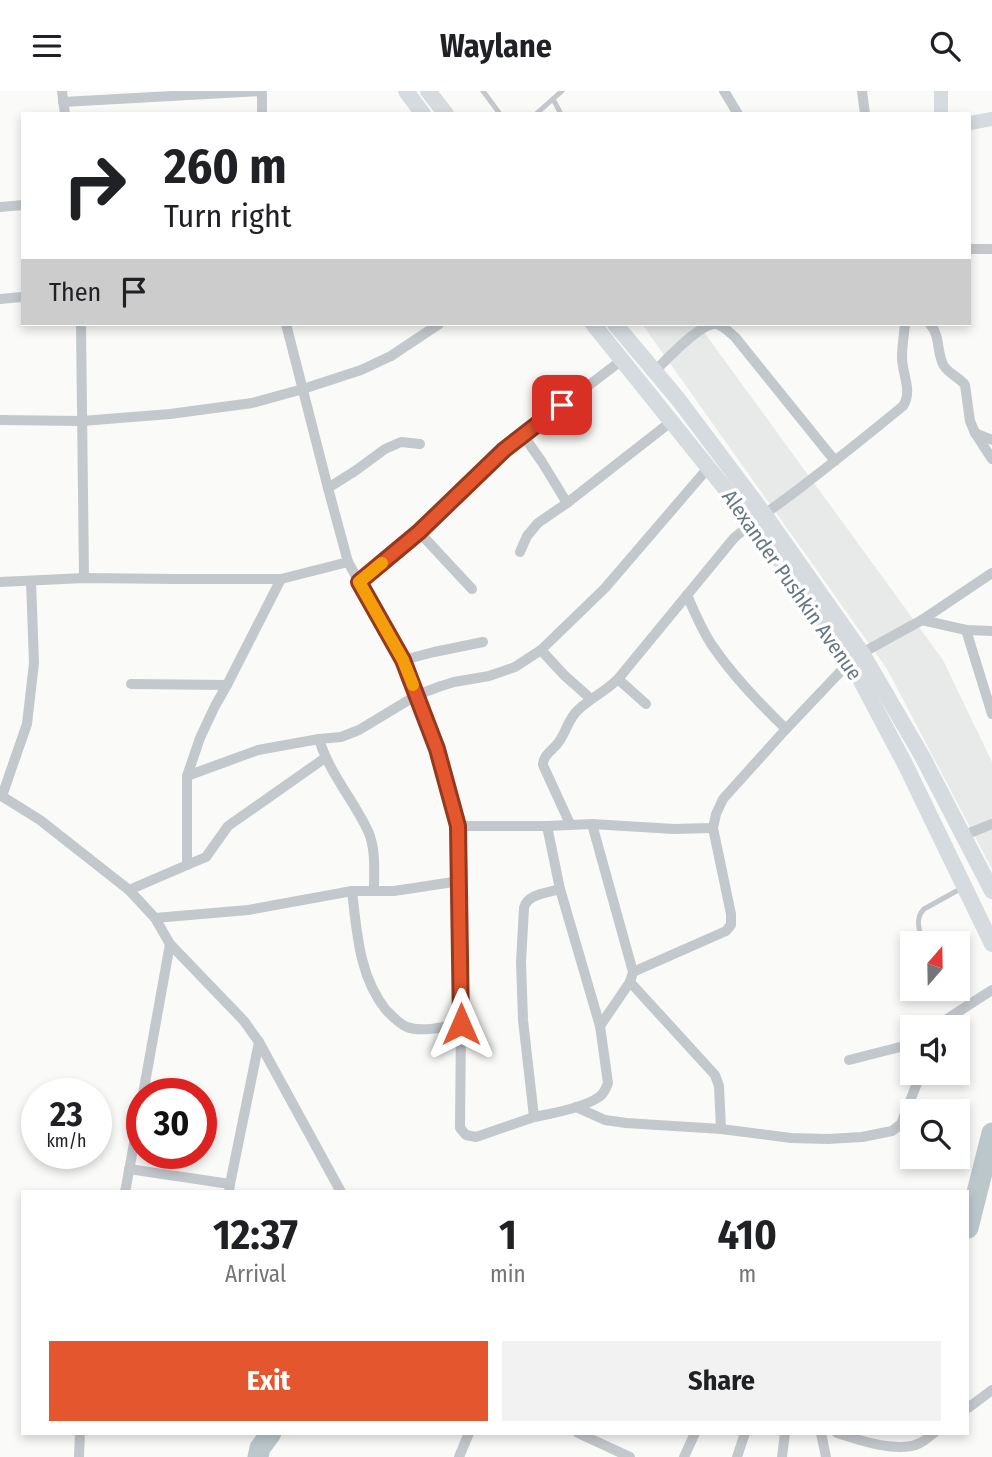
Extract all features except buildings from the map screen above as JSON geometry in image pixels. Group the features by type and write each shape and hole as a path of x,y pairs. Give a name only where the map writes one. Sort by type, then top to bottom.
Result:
{"main road":[{"path":"406,91 422,112"},
{"path":"428,91 444,112"},
{"name":"Alexander Pushkin Avenue","path":"595,326 708,468 758,519"},
{"name":"Alexander Pushkin Avenue","path":"617,326 678,399 758,519 800,588 857,658 922,756 992,891"},
{"path":"667,415 678,399"},
{"name":"Alexander Pushkin Avenue","path":"857,658 992,944"}],"street":[{"path":"63,102 262,91 262,112"},
{"path":"724,91 737,112"},
{"path":"862,91 865,112"},
{"path":"941,91 941,112"},
{"path":"971,123 992,119"},
{"path":"0,207 21,205"},
{"path":"971,249 992,249"},
{"path":"0,299 21,297"},
{"path":"81,326 84,578"},
{"path":"287,326 348,562 403,660 437,749 458,826 460,1128 466,1135 476,1137 534,1117 576,1107 601,1097 608,1083 600,1026 560,888 547,826"},
{"path":"0,420 82,421 170,414 252,403 361,370 391,356 436,326"},
{"path":"654,371 686,341 707,326"},
{"path":"720,326 725,328 835,461"},
{"path":"570,824 544,758 559,741 577,711 611,687 734,538 903,406 908,391 902,360 905,326"},
{"path":"931,326 937,337 945,368 965,385 968,414 975,433 992,459"},
{"path":"359,582 419,532 504,450 622,360"},
{"path":"520,552 527,536 538,523 567,503 667,415"},
{"path":"975,433 992,440"},
{"path":"523,435 567,503"},
{"path":"328,488 385,449 401,442 421,444"},
{"path":"187,776 258,750 341,737 359,730 417,695 454,682 489,677 515,667 541,650 605,587 708,468"},
{"path":"419,532 472,589"},
{"path":"0,582 84,578 281,579 348,562"},
{"path":"600,1026 632,977 726,931 731,925 713,828 723,799 841,671 857,658 992,573"},
{"path":"187,865 187,776 215,706 281,579"},
{"path":"31,581 34,663 27,724 1,796 40,820 129,890 155,918 170,944 244,1021 259,1042 340,1190"},
{"path":"687,594 714,649 757,701 786,729"},
{"path":"922,619 966,630 992,631"},
{"path":"966,630 992,714"},
{"path":"403,660 483,642"},
{"path":"541,650 592,699"},
{"path":"618,679 646,704"},
{"path":"131,684 228,685"},
{"path":"319,739 325,758 368,832 374,855 373,890"},
{"path":"129,890 206,856 228,826 325,758"},
{"path":"458,826 592,824 674,829 713,828"},
{"path":"592,824 632,977 715,1075 719,1086 722,1129"},
{"path":"962,836 992,824"},
{"path":"155,918 248,910 352,891 394,891 460,881"},
{"path":"534,1117 523,1020 521,962 524,908 525,902 530,898 560,888"},
{"path":"352,891 366,975 378,999 393,1017 406,1027 421,1029 461,1024"},
{"path":"146,1078 170,944"},
{"path":"953,1015 992,990"},
{"path":"125,1190 129,1169 229,1188 259,1042"},
{"path":"849,1060 900,1047"},
{"path":"576,1107 606,1120 626,1123 722,1129 791,1138 862,1137 892,1131 901,1124 916,1085"},
{"path":"969,1407 992,1389"},
{"path":"79,1457 80,1435"},
{"path":"460,1457 468,1435"},
{"path":"582,1435 630,1457"},
{"path":"684,1457 694,1435"},
{"path":"737,1457 744,1435"},
{"path":"782,1457 785,1435"},
{"path":"821,1435 825,1457"},
{"path":"844,1435 895,1447 918,1445 931,1435"},
{"path":"873,1444 873,1457"},
{"path":"918,1445 920,1457"}],"lane":[{"path":"483,91 499,112"},
{"path":"538,112 562,91"},
{"path":"553,99 560,112"},
{"path":"920,931 919,914 924,909 965,887"}],"shaded area":[{"path":"643,326 699,326 943,660 992,762 992,869 887,669"}],"waterway":[{"path":"969,1224 992,1133"},
{"path":"258,1457 260,1448 270,1435"}],"slow traffic":[{"path":"382,563 359,582 403,660 413,685"}],"route":[{"path":"461,1024 458,826 452,799 437,749 403,660 359,582 419,532 504,450 562,405"}]}
